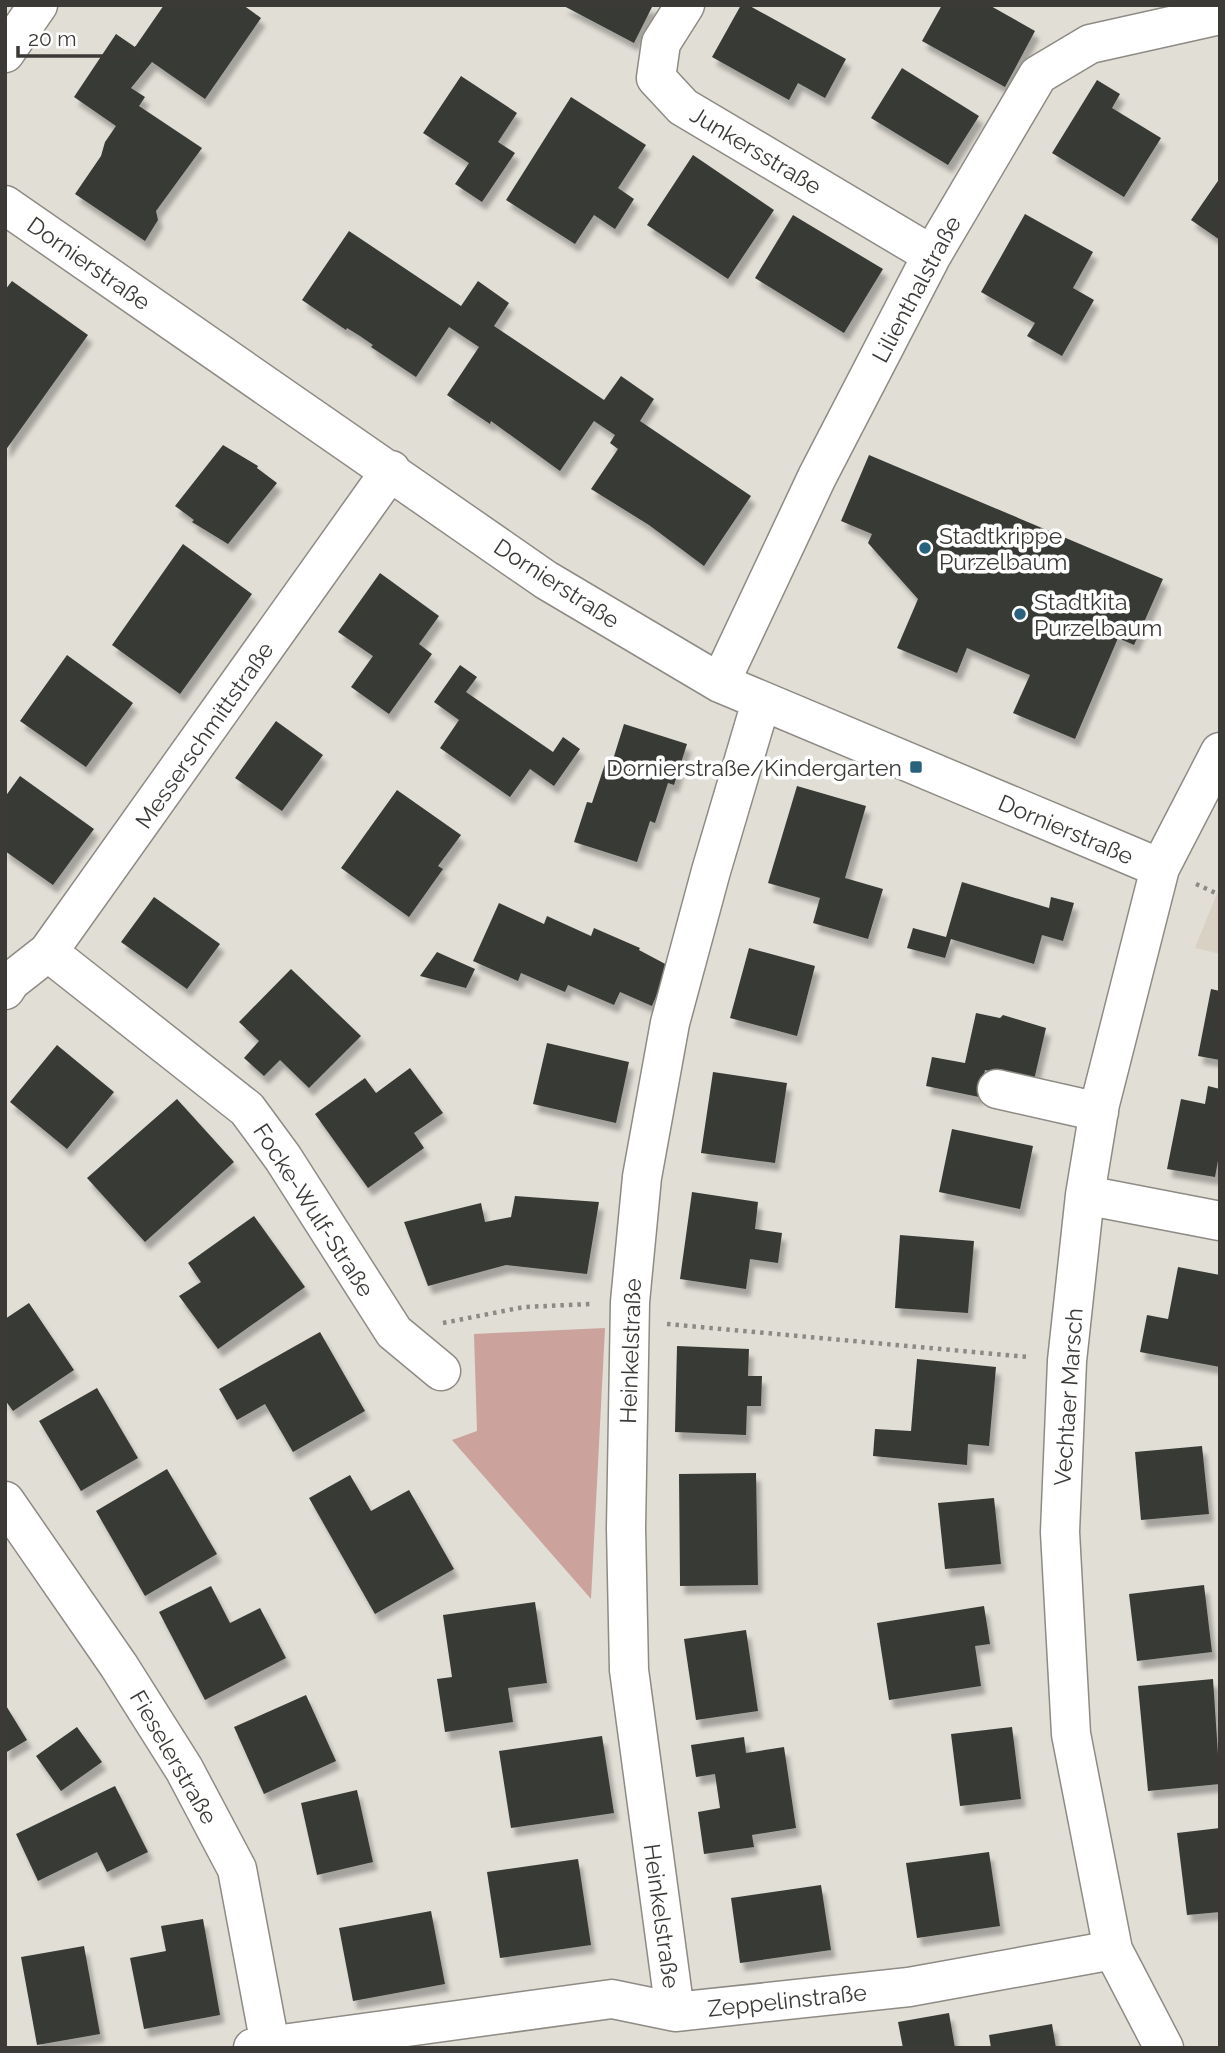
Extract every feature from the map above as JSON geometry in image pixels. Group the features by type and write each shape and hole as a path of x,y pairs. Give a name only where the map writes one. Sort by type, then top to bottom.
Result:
{"street":[{"path":"5,53 38,5"},
{"name":"Junkersstraße","path":"685,5 661,43 656,78 683,107 932,255"},
{"name":"Lilienthalstraße","path":"720,683 817,477 932,255 1038,75 1090,44 1220,15"},
{"name":"Dornierstraße","path":"5,205 391,470 546,580 720,683 1160,868"},
{"name":"Messerschmittstraße","path":"5,990 11,981 48,952 391,470"},
{"name":"Heinkelstraße","path":"675,2012 629,1670 626,1528 630,1312 642,1177 670,1023 710,871 761,702"},
{"name":"Vechtaer Marsch","path":"1164,2048 1113,1950 1071,1734 1060,1532 1067,1361 1085,1195 1099,1112 1160,868 1220,752"},
{"name":"Focke-Wulf-Straße","path":"48,952 247,1109 283,1158 394,1332 441,1371"},
{"path":"997,1089 1099,1112"},
{"path":"1085,1195 1220,1221"},
{"name":"Fieselerstraße","path":"5,1501 156,1723 184,1769 237,1869 262,2046"},
{"name":"Zeppelinstraße","path":"262,2046 612,2000 675,2012 909,1987 1113,1950"}],"path":[{"path":"394,1332 524,1307 630,1312 1067,1361"}],"shaded area":[{"path":"1220,886 1220,954 1195,948"},
{"path":"605,1328 591,1599 452,1440 477,1431 474,1334"}],"building":[{"path":"164,5 243,5 261,18 205,99 152,62 131,88 145,97 139,106 202,148 156,211 158,220 145,241 75,194 101,156 105,142 116,126 74,97 116,34 135,47"},
{"path":"562,5 653,5 634,43"},
{"path":"741,5 748,5 846,59 825,98 798,83 789,100 712,57"},
{"path":"942,5 989,5 1035,31 1005,87 922,41"},
{"path":"902,68 979,116 948,165 871,118"},
{"path":"461,76 517,113 498,142 515,153 482,202 455,184 469,163 423,133"},
{"path":"1097,80 1120,94 1112,108 1161,138 1124,197 1052,153"},
{"path":"571,97 646,145 618,188 634,199 615,229 594,215 575,244 506,200"},
{"path":"693,155 774,210 728,279 647,225"},
{"path":"1220,178 1220,240 1191,220"},
{"path":"1025,214 1093,252 1073,288 1094,300 1062,356 1027,336 1035,323 981,292"},
{"path":"793,215 883,269 844,333 755,278"},
{"path":"349,231 461,306 478,281 509,303 494,326 604,400 621,376 654,399 640,421 751,496 704,566 649,525 591,489 618,449 610,443 615,435 594,421 560,471 491,421 490,424 447,395 479,347 449,327 416,377 371,347 373,345 360,336 347,328 346,330 302,300"},
{"path":"12,281 88,335 5,451 5,290"},
{"path":"223,445 258,466 257,468 277,483 228,544 192,522 194,520 175,506"},
{"path":"869,455 1163,579 1134,645 1118,638 1075,739 1013,713 1030,675 967,648 957,673 897,648 918,599 868,543 872,534 841,521"},
{"path":"183,544 252,594 180,694 112,645"},
{"path":"380,573 439,616 419,644 432,654 389,714 351,687 373,656 338,632"},
{"path":"67,655 133,703 86,767 20,721"},
{"path":"460,665 477,677 466,692 553,752 563,737 580,749 554,786 530,769 510,797 440,748 459,720 434,702"},
{"path":"276,721 323,755 282,811 235,778"},
{"path":"624,724 687,744 674,785 668,783 655,823 650,821 637,862 574,842 587,802 592,803 605,764 611,766"},
{"path":"20,776 94,829 53,885 5,851 5,797"},
{"path":"797,786 866,806 845,878 883,889 868,939 813,923 820,898 768,883"},
{"path":"397,790 461,835 438,866 443,869 409,917 341,868"},
{"path":"962,882 1049,908 1051,897 1074,903 1063,941 1042,935 1034,964 951,939 945,958 907,948 913,928 946,937"},
{"path":"154,897 220,944 187,989 121,942"},
{"path":"499,903 544,924 547,916 591,936 594,928 640,948 639,950 669,966 652,1006 620,992 614,1005 568,985 565,992 521,973 518,981 473,961"},
{"path":"749,948 815,966 797,1036 730,1018"},
{"path":"437,952 475,969 466,988 420,976"},
{"path":"291,969 361,1036 309,1088 280,1060 264,1076 244,1058 259,1041 239,1022"},
{"path":"1211,989 1220,991 1220,1060 1198,1056"},
{"path":"976,1013 1000,1018 1003,1015 1046,1028 1034,1080 985,1070 979,1097 926,1086 932,1057 965,1063"},
{"path":"547,1043 629,1062 616,1123 533,1104"},
{"path":"57,1045 114,1092 67,1149 10,1102"},
{"path":"410,1068 443,1113 414,1133 424,1148 368,1188 315,1114 365,1078 376,1093"},
{"path":"713,1072 787,1083 775,1163 701,1153"},
{"path":"1208,1086 1220,1089 1220,1150 1215,1177 1167,1169 1181,1099 1205,1104"},
{"path":"177,1099 234,1162 145,1242 87,1178"},
{"path":"952,1129 1033,1146 1020,1209 939,1192"},
{"path":"692,1192 758,1202 755,1229 782,1233 778,1263 750,1259 746,1289 680,1279"},
{"path":"515,1196 599,1202 587,1274 506,1265 428,1286 404,1222 481,1203 485,1222 511,1217"},
{"path":"254,1216 305,1287 218,1349 179,1296 201,1282 188,1263"},
{"path":"900,1235 974,1241 968,1313 895,1308"},
{"path":"1178,1267 1220,1275 1220,1367 1140,1352 1147,1315 1168,1319"},
{"path":"29,1303 74,1370 13,1411 5,1400 5,1319"},
{"path":"320,1332 365,1411 293,1452 265,1404 237,1420 219,1389"},
{"path":"677,1346 749,1349 748,1376 762,1376 761,1406 747,1406 746,1435 675,1432"},
{"path":"917,1359 996,1367 989,1446 968,1444 967,1465 873,1456 875,1429 911,1431"},
{"path":"97,1388 138,1458 81,1491 39,1421"},
{"path":"1202,1446 1209,1514 1141,1520 1135,1452"},
{"path":"167,1469 217,1554 145,1596 96,1511"},
{"path":"756,1473 758,1585 680,1586 679,1474"},
{"path":"350,1475 371,1511 409,1490 454,1569 375,1614 309,1498"},
{"path":"994,1498 1001,1564 945,1569 938,1503"},
{"path":"1204,1585 1212,1652 1137,1661 1129,1594"},
{"path":"211,1586 230,1623 260,1608 286,1658 205,1700 159,1612"},
{"path":"535,1602 547,1683 508,1688 513,1722 445,1732 437,1679 452,1677 443,1615"},
{"path":"984,1606 990,1644 975,1646 981,1686 889,1700 877,1623"},
{"path":"746,1630 758,1711 696,1720 684,1639"},
{"path":"1213,1679 1220,1784 1148,1791 1138,1686"},
{"path":"306,1695 336,1761 264,1794 234,1727"},
{"path":"5,1704 27,1740 5,1753"},
{"path":"77,1727 102,1762 61,1791 36,1756"},
{"path":"1012,1727 1021,1799 960,1806 951,1734"},
{"path":"602,1736 614,1813 511,1828 499,1751"},
{"path":"744,1737 746,1753 784,1747 796,1828 752,1835 754,1847 704,1854 698,1812 720,1808 715,1774 696,1777 691,1745"},
{"path":"115,1786 148,1852 107,1872 97,1852 38,1881 16,1834"},
{"path":"357,1790 373,1862 317,1875 301,1803"},
{"path":"1220,1828 1220,1912 1187,1915 1177,1833"},
{"path":"989,1852 1000,1926 917,1938 906,1863"},
{"path":"578,1859 591,1945 500,1958 487,1872"},
{"path":"821,1885 831,1950 740,1963 731,1898"},
{"path":"431,1911 445,1984 353,2001 339,1928"},
{"path":"203,1919 220,2015 144,2029 130,1958 166,1951 161,1926"},
{"path":"84,1946 100,2034 37,2045 21,1957"},
{"path":"949,2013 955,2048 903,2048 898,2022"},
{"path":"1052,2024 1056,2048 991,2048 989,2035"}],"place":[{"name":"Stadtkrippe Purzelbaum","path":"925,548"},
{"name":"Stadtkita Purzelbaum","path":"1020,614"},
{"name":"Dornierstraße/Kindergarten","path":"916,767"}]}
